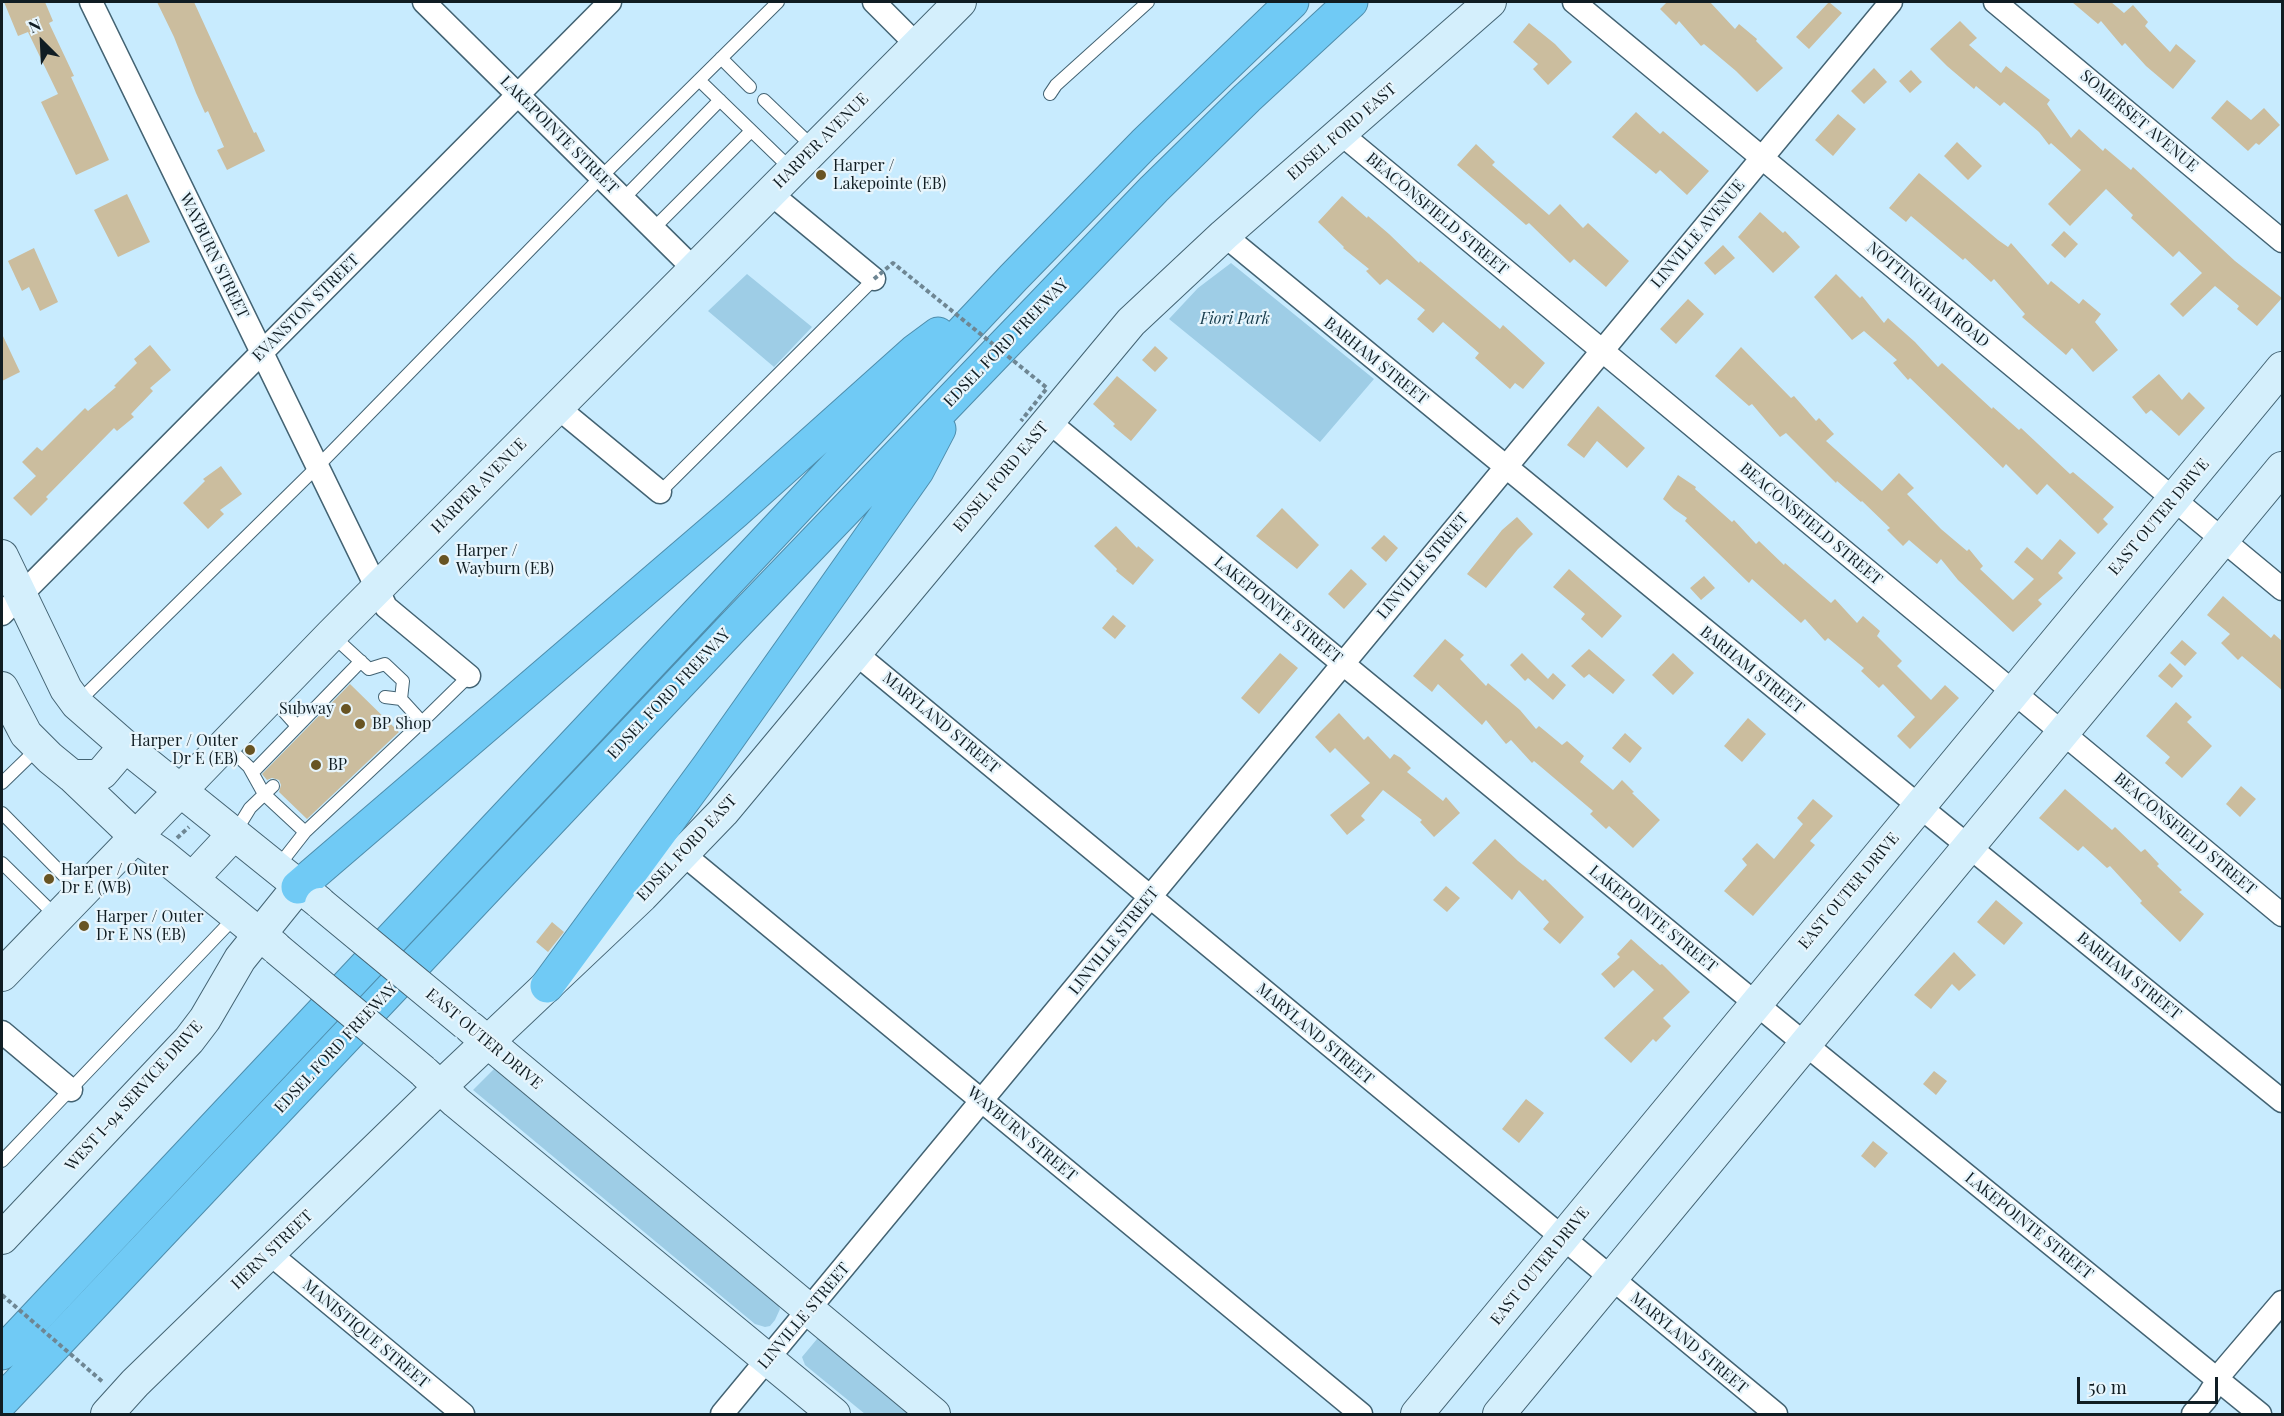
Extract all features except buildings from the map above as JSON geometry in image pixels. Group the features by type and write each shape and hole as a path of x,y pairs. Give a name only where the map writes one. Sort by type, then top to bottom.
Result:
{"highway":[{"name":"EDSEL FORD FREEWAY","path":"2,1353 1014,277 1144,144 1292,2"},
{"name":"EDSEL FORD FREEWAY","path":"2,1401 724,637 1154,189 1247,98 1351,2"},
{"path":"298,887 735,512 915,351 1014,277"},
{"path":"547,986 708,767 917,471 959,392"}],"street":[{"name":"WAYBURN STREET","path":"91,2 386,607 469,675"},
{"name":"LAKEPOINTE STREET","path":"424,2 694,269"},
{"name":"EVANSTON STREET","path":"11,605 610,2"},
{"path":"874,2 917,45"},
{"name":"HARPER AVENUE","path":"2,975 376,589 960,2"},
{"name":"EDSEL FORD EAST","path":"477,1033 547,986 642,896 723,812 854,652 1034,421 1131,322 1224,236 1490,2"},
{"name":"NOTTINGHAM ROAD","path":"1574,2 2283,589"},
{"name":"LINVILLE AVENUE","path":"1505,467 1891,2"},
{"name":"SOMERSET AVENUE","path":"1995,2 2283,241"},
{"name":"BEACONSFIELD STREET","path":"1340,133 2283,915"},
{"path":"770,193 874,279"},
{"name":"BARHAM STREET","path":"1224,236 1969,847 2283,1101"},
{"name":"EAST OUTER DRIVE","path":"1417,1414 2283,368"},
{"path":"557,407 660,492"},
{"name":"LAKEPOINTE STREET","path":"1034,421 1342,663 2260,1414"},
{"name":"LINVILLE STREET","path":"722,1414 1505,467"},
{"path":"1499,1414 2283,468"},
{"name":"EAST OUTER DRIVE","path":"2,556 11,605 76,704 477,1033 934,1414"},
{"name":"MARYLAND STREET","path":"854,652 1776,1414"},
{"path":"2,688 26,734 136,837 192,879 834,1414"},
{"path":"72,776 97,776 125,746"},
{"path":"192,879 233,835"},
{"name":"WAYBURN STREET","path":"683,854 1361,1414"},
{"name":"WEST I-94 SERVICE DRIVE","path":"2,1238 189,1040 205,1019 237,962 257,933 298,887"},
{"path":"2,1032 71,1090"},
{"name":"HERN STREET","path":"107,1406 135,1383 268,1253 477,1033"},
{"name":"MANISTIQUE STREET","path":"268,1253 463,1414"},
{"path":"2193,1414 2206,1399 2217,1379 2283,1302"}],"lane":[{"path":"76,704 317,467 601,177 778,2"},
{"path":"1050,94 1056,85 1148,2"},
{"path":"721,58 750,87"},
{"path":"699,80 792,170"},
{"path":"623,199 720,100"},
{"path":"764,100 814,148"},
{"path":"653,229 751,131"},
{"path":"660,492 874,279"},
{"path":"332,635 367,670"},
{"path":"253,772 297,726 367,670 385,664 403,681 401,699"},
{"path":"298,887 305,832 365,771 422,722 469,675"},
{"path":"271,697 297,726"},
{"path":"385,697 401,699 422,722"},
{"path":"225,744 287,808 305,832"},
{"path":"2,783 38,747"},
{"path":"233,835 250,808 268,790"},
{"path":"2,813 82,893"},
{"path":"2,863 58,917"},
{"path":"2,1161 71,1090 257,933"}],"path":[{"path":"874,279 893,263 1047,388 1034,421"},
{"path":"172,843 194,822"},
{"path":"2,1295 107,1406"}],"green space":[{"name":"Fiori Park","path":"1231,263 1374,379 1320,442 1169,319 1198,288"},
{"path":"747,274 812,327 774,367 708,311"},
{"path":"494,1069 776,1300 780,1309 770,1326 755,1324 473,1090"},
{"path":"817,1339 914,1414 865,1414 805,1365 802,1357"}],"place":[{"name":"Harper / Lakepointe (EB)","path":"821,175"},
{"name":"Harper / Wayburn (EB)","path":"444,560"},
{"name":"Subway","path":"346,709"},
{"name":"BP Shop","path":"360,724"},
{"name":"Harper / Outer Dr E (EB)","path":"250,750"},
{"name":"BP","path":"316,765"},
{"name":"Harper / Outer Dr E (WB)","path":"49,879"},
{"name":"Harper / Outer Dr E NS (EB)","path":"84,926"}]}
